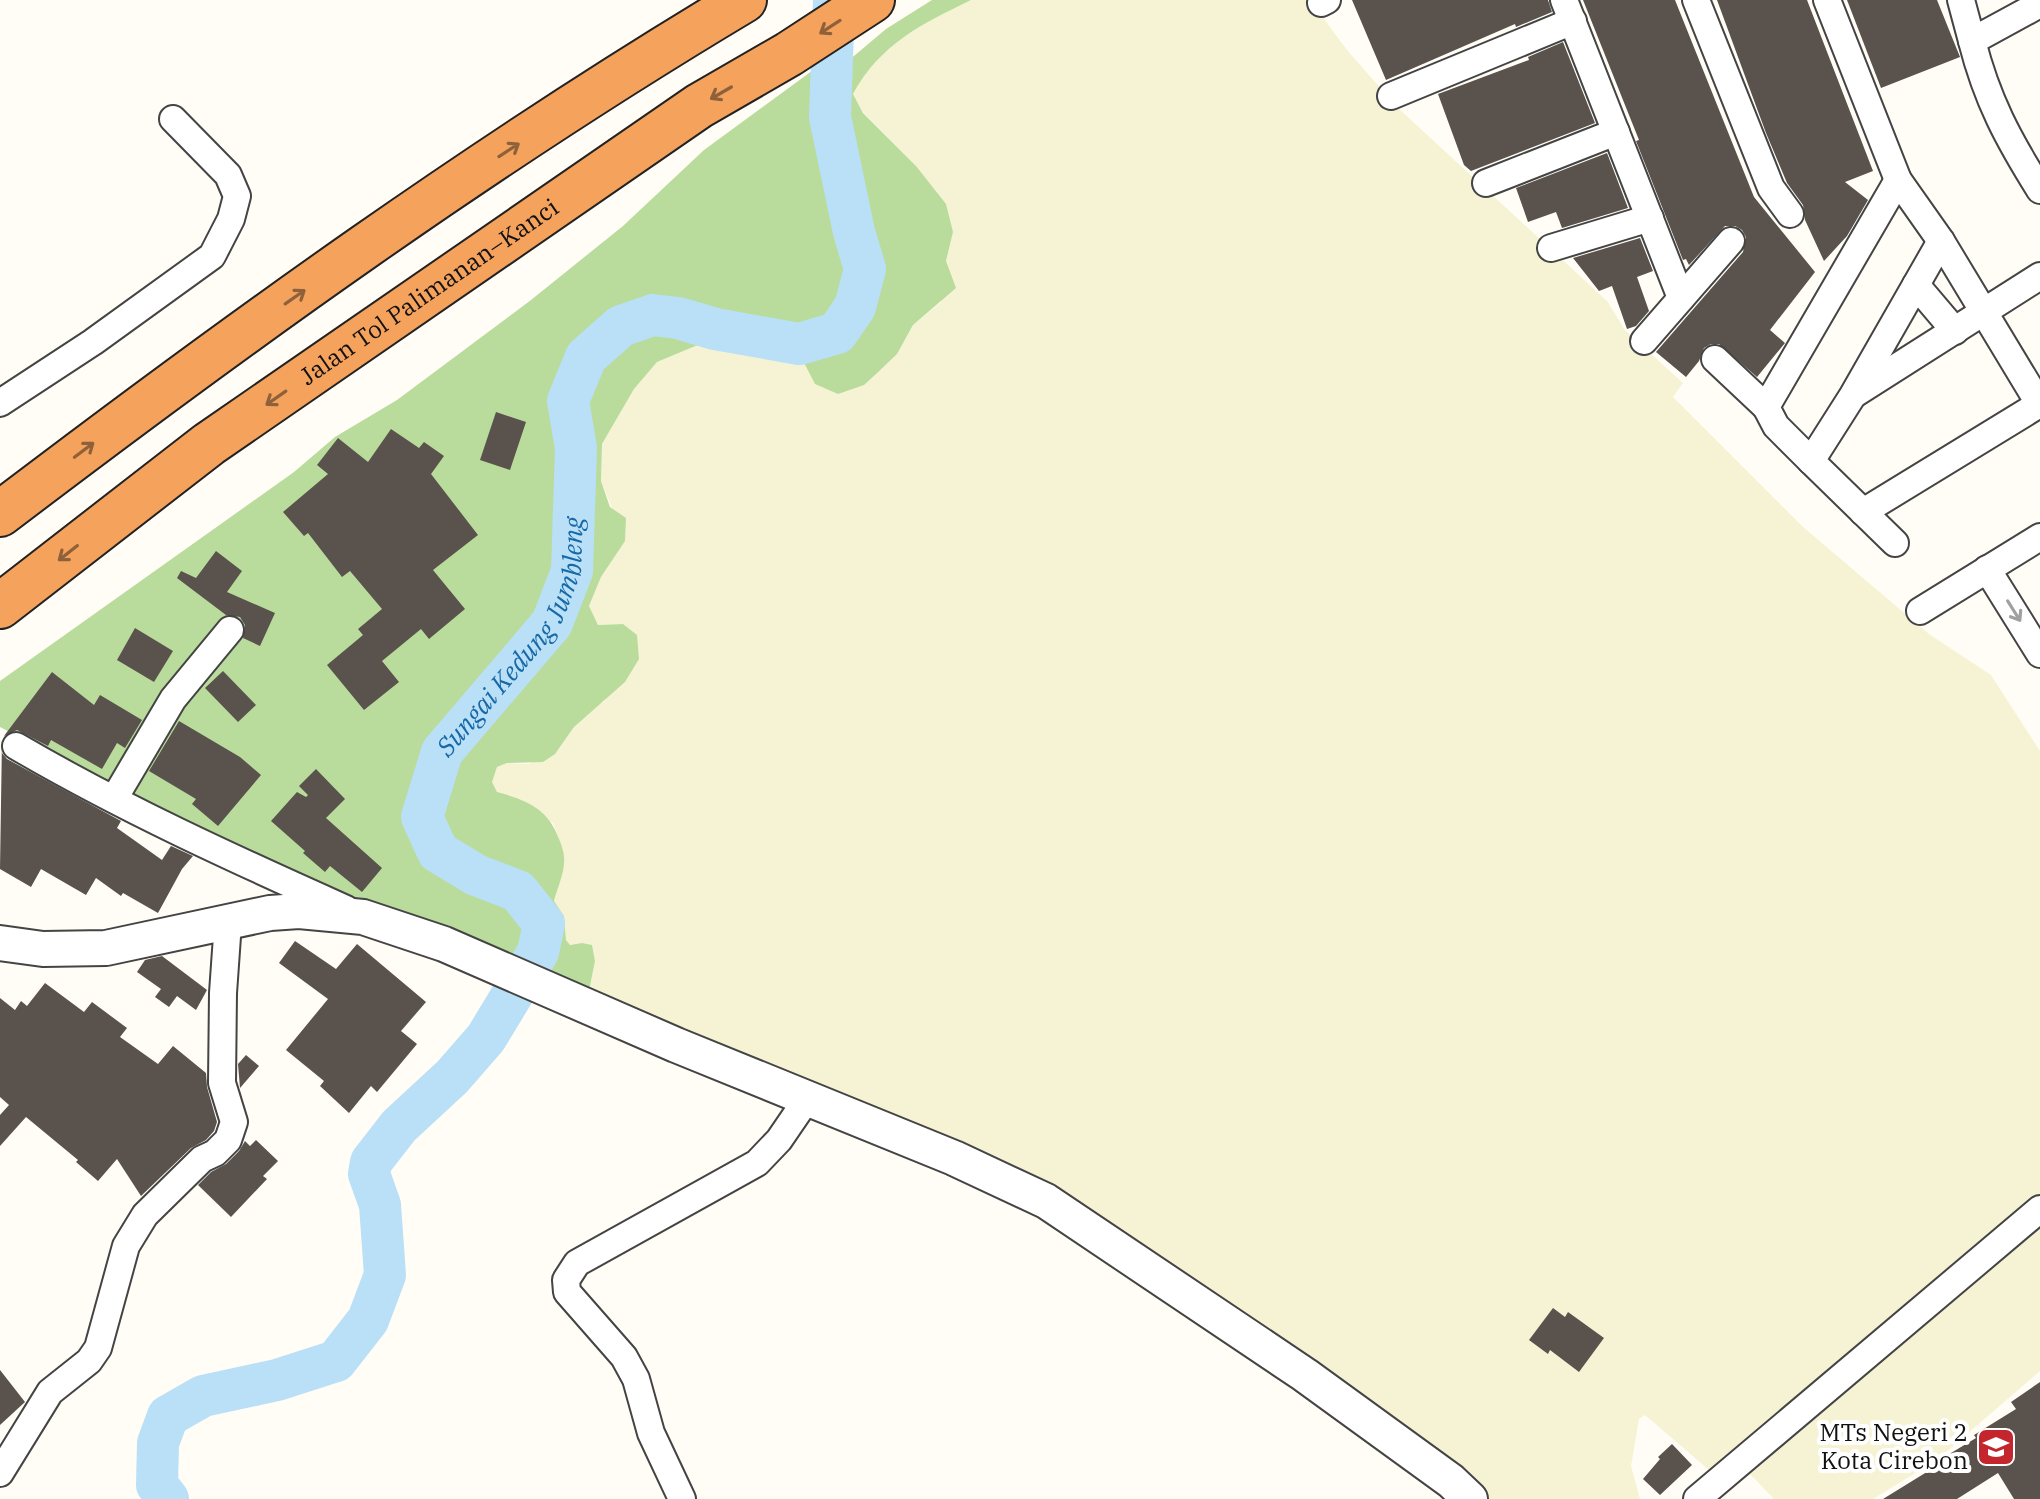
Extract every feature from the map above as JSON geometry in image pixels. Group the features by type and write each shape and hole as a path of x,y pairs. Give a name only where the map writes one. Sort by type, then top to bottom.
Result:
{"highway":[{"path":"0,514 176,380 474,173 744,0"},
{"name":"Jalan Tol Palimanan–Kanci","path":"0,606 209,444 699,106 789,54 872,0"}],"street":[{"path":"1696,0 1771,188 1790,214"},
{"path":"1827,0 1898,180 1941,241 2039,403 1863,512"},
{"path":"1961,0 1983,83 2007,138 2040,190"},
{"path":"1972,41 2040,4"},
{"path":"1391,96 1568,11 1681,298"},
{"path":"0,403 93,342 212,256 231,219 237,196 228,175 173,119"},
{"path":"1486,183 1616,132"},
{"path":"1766,407 1898,180"},
{"path":"1551,248 1650,218"},
{"path":"1644,341 1731,241"},
{"path":"1811,461 1853,395 1941,241"},
{"path":"1853,395 2040,276"},
{"path":"1916,285 1955,331"},
{"path":"1715,359 1766,407 1776,426 1895,543"},
{"path":"1920,611 2040,537"},
{"path":"1987,569 2040,654"},
{"path":"114,799 173,699 230,630"},
{"path":"16,746 214,850 363,917 444,944 676,1045 954,1158 1046,1201 1305,1375 1451,1481 1470,1499"},
{"path":"0,943 43,949 106,948 285,912 363,917"},
{"path":"0,1473 50,1392 89,1361 98,1348 126,1246 145,1215 202,1159 215,1153 228,1140 234,1122 222,1083 228,922"},
{"path":"682,1499 651,1433 636,1379 567,1292 566,1280 577,1263 757,1163 779,1140 807,1099"},
{"path":"1697,1499 2040,1209"}],"shaded area":[{"path":"971,0 1313,0 1347,50 1397,107 1607,301 1625,330 1683,383 1673,397 1803,527 1929,634 1991,675 2040,751 2040,1198 1716,1476 1645,1415 1639,1419 1631,1466 1640,1499 1486,1499 1419,1442 1193,1287 587,1001 595,961 592,946 582,943 570,945 566,940 564,916 554,901 564,863 553,823 497,792 491,782 497,767 507,763 528,764 555,754 574,727 605,701 623,624 598,625 589,606 601,577 625,540 601,481 602,444 634,389 657,362 686,349 712,339 800,355 807,368 897,354 913,325 941,302 953,232 916,166 863,112 853,94 867,69 892,45 930,20"},
{"path":"2040,1222 2040,1371 1937,1460 1873,1499 1774,1499 1750,1474"}],"green space":[{"path":"932,0 971,0 904,37 876,62 853,94 863,113 916,166 946,204 953,232 946,261 956,288 913,325 897,354 864,385 838,394 815,384 800,355 843,342 864,312 876,269 864,230 841,116 840,76 848,61 886,29"},
{"path":"816,68 820,118 844,235 855,269 845,303 830,324 799,333 652,305 616,316 577,351 557,400 565,449 562,570 543,618 433,747 411,818 430,859 471,884 512,900 533,926 528,949 518,959 309,887 0,727 0,681 294,472 335,437 397,400 531,300 623,226 704,150"},
{"path":"654,326 675,328 712,339 657,362 634,389 602,444 601,481 610,507 626,518 625,541 601,577 589,606 598,625 623,624 637,635 639,659 625,682 574,727 555,754 543,762 507,763 497,767 492,782 497,792 535,807 549,820 559,839 564,864 554,901 564,916 566,940 570,945 592,945 595,961 587,1001 545,970 555,921 524,883 481,865 446,845 434,816 452,757 561,629 582,574 586,447 579,403 595,363 626,335"}],"building":[{"path":"1352,0 1548,0 1552,12 1516,27 1515,24 1386,80"},
{"path":"1583,0 1675,0 1754,197 1815,272 1770,330 1785,343 1757,377 1719,344 1704,348 1699,361 1686,377 1656,352 1743,252 1746,237 1735,226 1725,226 1689,265 1686,259 1683,260"},
{"path":"1717,0 1807,0 1873,171 1845,182 1868,200 1847,236 1824,261 1805,220 1803,205 1787,183 1766,133"},
{"path":"1847,0 1937,0 1960,57 1881,88"},
{"path":"1563,42 1595,123 1471,171 1464,165 1438,94 1529,60 1528,57"},
{"path":"1607,153 1628,208 1562,228 1556,212 1528,222 1516,188"},
{"path":"1640,238 1653,271 1637,277 1649,311 1636,326 1627,329 1612,286 1599,291 1573,258"},
{"path":"496,412 526,422 510,470 480,460"},
{"path":"391,429 419,448 424,442 444,456 431,474 478,535 433,570 465,609 429,639 421,629 382,661 399,682 364,710 327,665 363,635 358,629 382,609 350,571 342,577 308,533 304,536 283,512 328,474 317,465 338,438 368,462"},
{"path":"216,551 242,571 227,592 275,613 260,646 243,638 245,625 240,617 226,615 177,578 181,571 196,578"},
{"path":"135,628 173,651 154,682 117,660"},
{"path":"223,671 256,705 238,722 205,688"},
{"path":"52,672 94,705 100,695 142,720 125,748 117,743 102,769 51,740 48,746 17,730 4,736"},
{"path":"179,721 240,757 261,775 218,826 192,804 196,799 149,771"},
{"path":"2,739 2,753 7,759 121,821 117,828 162,860 171,846 193,856 182,869 158,913 123,893 121,896 96,878 86,895 41,869 31,887 0,869"},
{"path":"316,769 345,799 326,818 382,868 362,892 330,866 325,872 271,821 297,792 306,797 308,795 299,786"},
{"path":"295,941 336,969 357,944 426,1002 401,1031 417,1044 377,1092 371,1086 349,1113 320,1086 324,1081 286,1050 328,999 279,963"},
{"path":"162,956 207,990 196,1010 177,996 169,1007 155,997 161,989 137,972 145,960"},
{"path":"45,983 84,1012 92,1002 127,1028 120,1037 158,1064 173,1046 206,1073 217,1122 214,1131 206,1140 191,1148 141,1196 117,1159 98,1181 76,1162 78,1160 26,1117 0,1146 0,1115 9,1105 0,1097 0,998 15,1010 21,1001 27,1006"},
{"path":"246,1055 259,1066 240,1088 238,1064"},
{"path":"256,1140 278,1161 263,1176 267,1179 231,1217 198,1185 211,1172 226,1164 245,1141 250,1146"},
{"path":"1553,1308 1565,1317 1568,1312 1604,1338 1579,1372 1550,1350 1548,1354 1529,1340"},
{"path":"0,1370 25,1402 0,1425"},
{"name":"MTs Negeri 2 Kota Cirebon","path":"2040,1382 2040,1499 2014,1499 1998,1473 1957,1499 1883,1499 1943,1462 1941,1459 1976,1438 1974,1435 2016,1409 2011,1402"},
{"path":"1672,1444 1692,1465 1660,1495 1643,1479 1660,1459 1658,1457"}],"waterway":[{"name":"Sungai Kedung Jumbleng","path":"168,1499 157,1485 158,1443 168,1416 203,1396 277,1380 336,1361 368,1320 385,1275 380,1205 369,1174 371,1162 399,1126 452,1077 486,1038 538,952 544,924 518,891 476,875 438,852 422,817 442,752 552,623 572,571 576,448 568,401 586,357 621,326 653,315 799,344 837,333 855,307 865,269 854,232 830,117 834,0"}],"place":[{"name":"MTs Negeri 2 Kota Cirebon","path":"1996,1447"}]}
